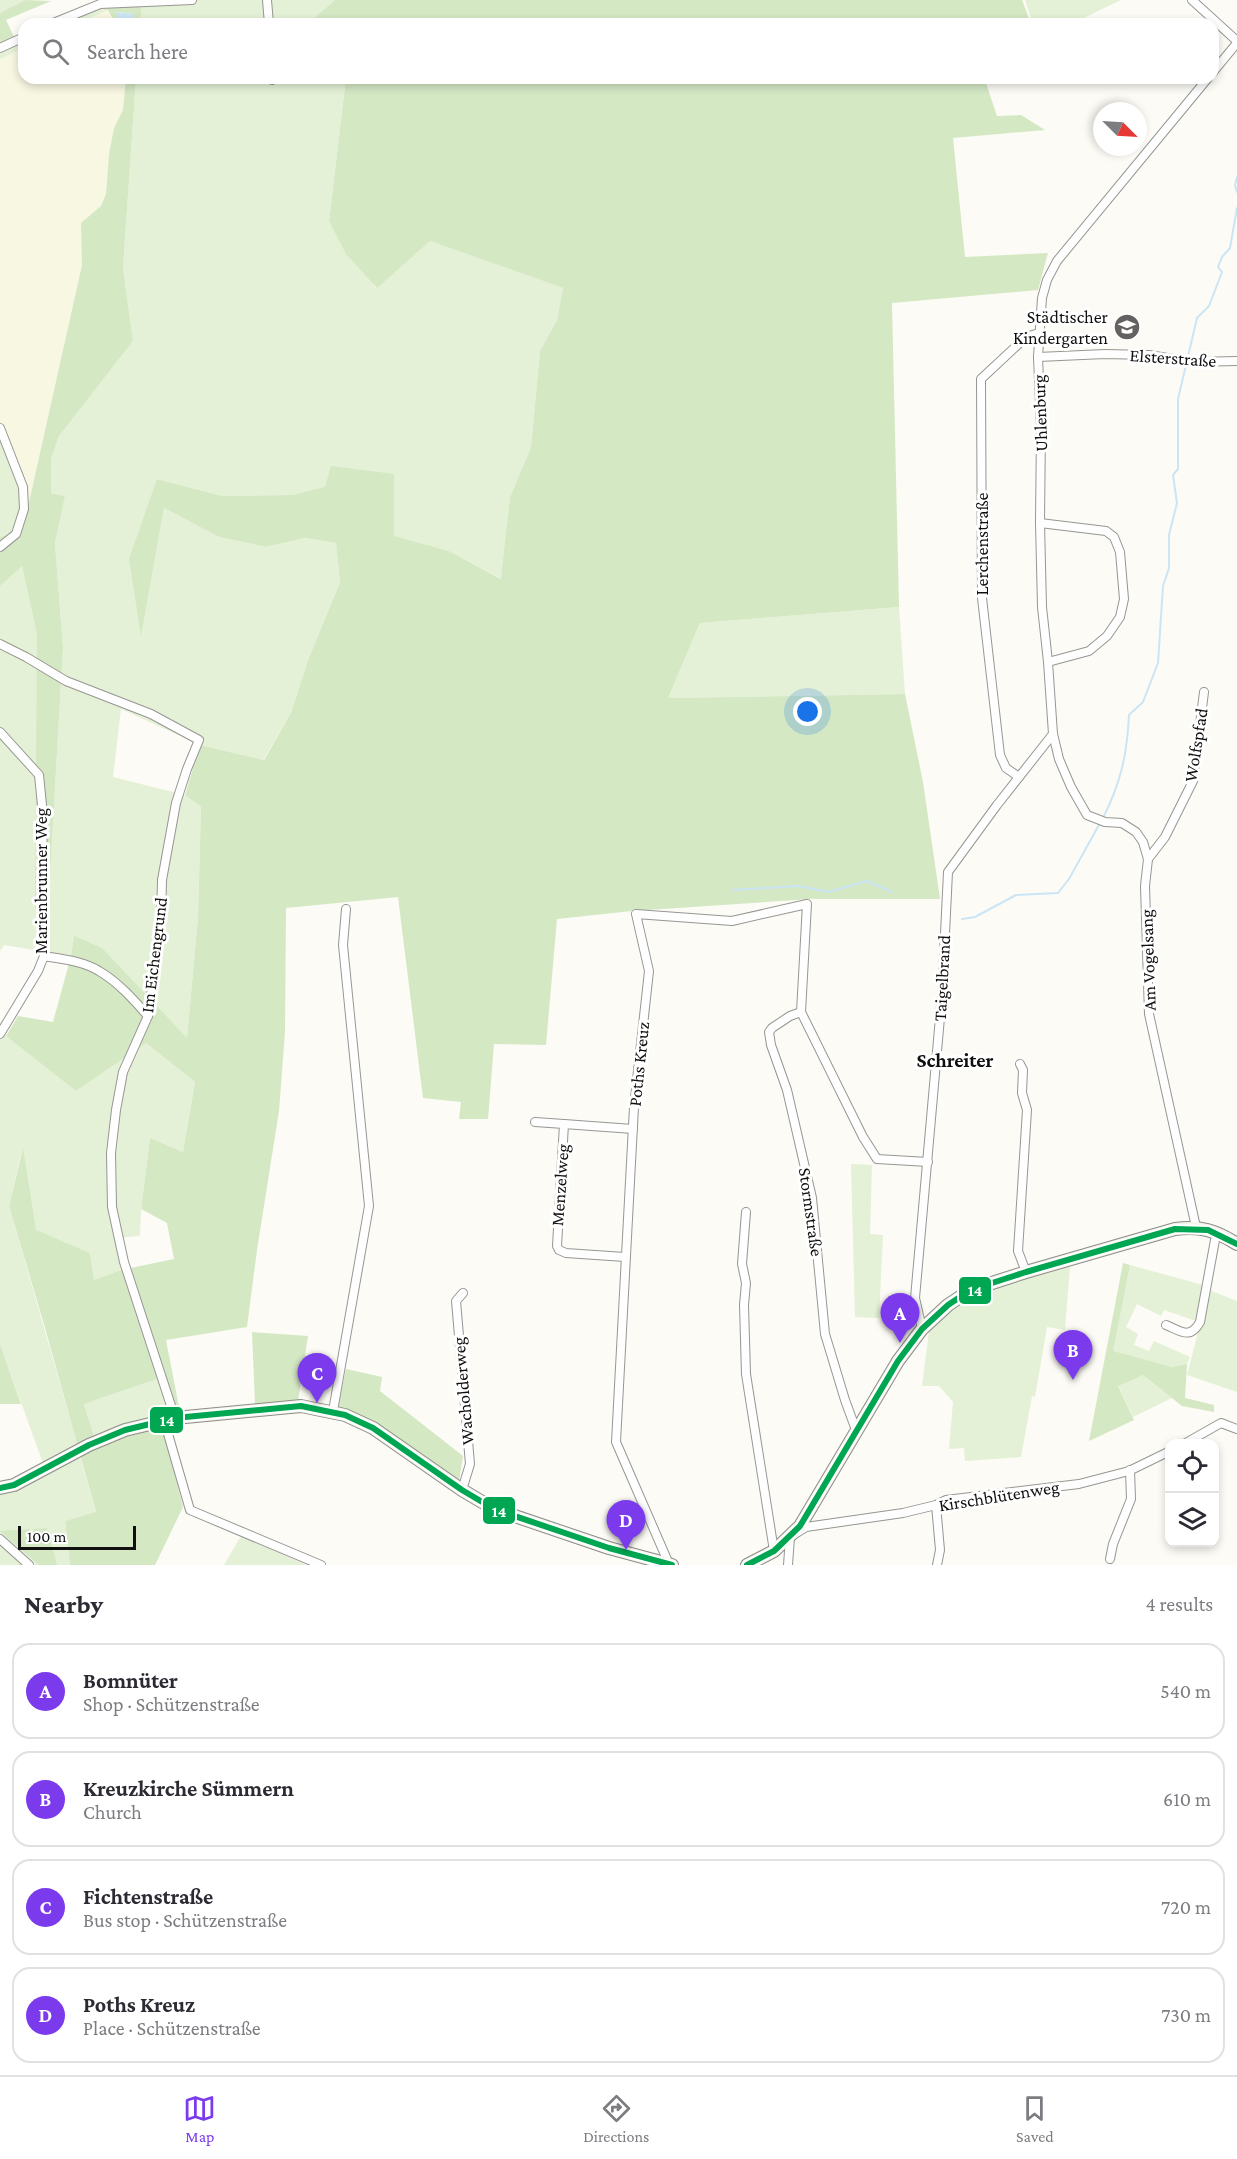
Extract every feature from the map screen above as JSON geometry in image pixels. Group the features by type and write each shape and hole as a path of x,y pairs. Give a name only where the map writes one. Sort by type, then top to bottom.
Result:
{"street":[{"path":"66,18 100,4 192,0"},
{"path":"267,0 268,18"},
{"path":"1192,0 1211,18"},
{"path":"1219,25 1237,42 1219,64"},
{"path":"0,48 18,40"},
{"name":"Uhlenburg","path":"1053,734 1042,607 1041,426 1038,357 1042,298 1047,280 1057,261 1203,84"},
{"name":"Lerchenstraße","path":"1019,777 1006,768 1000,755 983,608 981,379 1026,337 1039,333"},
{"name":"Elsterstraße","path":"1038,357 1106,354 1149,355 1192,362 1237,361"},
{"path":"0,428 23,487 24,509 16,534 0,547"},
{"path":"1040,523 1106,531 1114,537 1120,552 1124,599 1120,617 1107,636 1089,651 1048,662"},
{"name":"Im Eichengrund","path":"0,644 66,681 151,714 199,740 186,769 176,803 162,880 161,922 148,1016 123,1072 111,1153 112,1207 124,1262 170,1419 190,1510 321,1565"},
{"name":"Wolfspfad","path":"1148,859 1165,837 1193,782 1204,692"},
{"name":"Marienbrunner Weg","path":"0,732 39,775 42,805 44,956 38,971 0,1034"},
{"name":"Taigelbrand","path":"922,1329 915,1298 942,995 948,872 1053,734"},
{"name":"Am Vogelsang","path":"1053,734 1059,759 1087,815 1105,822 1122,823 1136,832 1143,842 1148,859 1145,886 1149,1014 1196,1227"},
{"name":"Poths Kreuz","path":"670,1565 616,1442 633,1129 649,971 636,914 732,921 807,904 801,1012"},
{"path":"333,1411 369,1206 343,945 346,909"},
{"path":"44,956 98,970 148,1016"},
{"path":"801,1012 863,1137 877,1159 928,1162"},
{"name":"Stormstraße","path":"801,1012 772,1028 769,1032 787,1090 812,1198 825,1334 856,1430"},
{"path":"1020,1065 1023,1070 1022,1093 1027,1110 1018,1251 1026,1272"},
{"name":"Menzelweg","path":"535,1122 633,1129"},
{"name":"Menzelweg","path":"564,1124 557,1246 559,1250 566,1253 625,1257"},
{"path":"746,1212 742,1264 746,1283 744,1305 746,1374 774,1551"},
{"path":"747,1565 774,1551 800,1526 897,1361 922,1329 960,1297 1026,1272 1175,1229 1196,1227 1218,1234 1237,1244"},
{"path":"1166,1326 1191,1333 1200,1322 1218,1234"},
{"name":"Wacholderweg","path":"462,1490 470,1464 462,1392 456,1301 463,1293"},
{"path":"0,1488 14,1485 108,1436 170,1419 301,1406 333,1411 373,1428 462,1490 494,1509 609,1548 670,1565"},
{"path":"1191,1439 1221,1423 1237,1429"},
{"name":"Kirschblütenweg","path":"790,1537 806,1527 903,1513 936,1505 946,1500 1079,1484 1131,1470 1165,1453"},
{"path":"1110,1559 1113,1544 1131,1499 1131,1470"},
{"path":"936,1505 940,1550 938,1565"},
{"path":"788,1565 790,1537"},
{"path":"0,1539 29,1565"}],"green space":[{"path":"0,0 25,0 0,13"},
{"path":"25,0 51,1 6,20 15,39 0,45 0,13"},
{"path":"148,0 335,0 314,18 141,18 142,5"},
{"path":"335,0 1022,0 1029,18 314,18"},
{"path":"1025,0 1121,0 1084,18 1031,18"},
{"path":"142,5 141,18 133,18 133,14 117,12 118,18 113,18 108,10 102,6"},
{"path":"102,6 108,10 90,18 74,18"},
{"path":"108,10 113,18 90,18"},
{"path":"18,42 18,51 0,59 0,50"},
{"path":"18,51 18,84 125,84 123,110 114,129 109,154 106,194 101,206 82,223 82,265 29,501 0,422 0,59"},
{"path":"125,84 136,84 123,268 133,341 59,436 51,459 51,493 65,496 55,543 63,648 48,910 35,909 37,635 22,566 0,586 0,537 13,533 27,511 82,265 81,223 101,206 106,194 109,154 114,128 123,110"},
{"path":"136,84 345,84 329,221 376,288 430,241 563,288 557,320 540,351 531,447 510,497 502,579 449,551 393,536 394,475 292,495 222,496 157,479 141,634 164,508 219,537 266,547 305,538 336,543 340,582 306,666 291,713 263,760 200,745 121,709 113,777 185,795 201,807 198,917 187,1038 155,1006 74,937 71,956 4,945 0,951 0,586 22,566 37,635 48,909 63,648 55,543 65,496 51,493 51,459 59,436 133,341 123,268"},
{"path":"345,84 986,84 997,116 1021,115 1045,130 953,138 965,257 1048,253 1038,290 892,303 899,607 700,623 668,698 905,694 923,782 940,899 811,899 632,911 557,919 546,1045 494,1044 488,1119 459,1119 461,1102 423,1098 398,897 286,908 285,1032 279,1111 247,1327 166,1340 180,1412 161,1419 183,1507 155,1565 70,1565 65,1521 96,1512 9,1206 23,1148 36,1230 90,1253 94,1280 121,1270 174,1259 167,1223 141,1209 150,1138 183,1152 195,1082 146,1043 76,1091 6,1036 18,1016 53,1022 71,956 74,936 102,948 187,1038 198,917 201,807 185,795 200,745 264,760 291,713 307,663 340,582 336,543 305,538 266,547 219,537 164,508 141,636 129,559 157,479 222,496 292,495 325,487 331,466 394,474 394,536 449,551 501,579 510,497 531,447 540,351 557,320 563,288 430,241 377,288 346,254 329,221","holes":["157,1379 168,1408 160,1417 94,1436 84,1404"]},
{"path":"0,434 19,487 21,507 13,533 0,537"},
{"path":"899,607 905,694 668,698 700,623"},
{"path":"0,1031 76,1091 146,1043 195,1082 183,1152 150,1138 140,1236 116,1238 121,1270 94,1280 90,1253 36,1231 22,1150 9,1206 79,1450 44,1466 0,1344"},
{"path":"851,1164 872,1165 870,1234 883,1235 879,1318 855,1317"},
{"path":"1123,1263 1130,1265 1113,1351 1172,1367 1187,1364 1185,1398 1214,1405 1214,1412 1182,1406 1143,1375 1118,1386 1134,1420 1089,1441"},
{"path":"1130,1265 1203,1285 1196,1321 1164,1310 1161,1316 1137,1304 1126,1327 1138,1334 1134,1345 1149,1351 1154,1341 1190,1357 1187,1364 1172,1367 1112,1352"},
{"path":"1070,1266 1065,1330 1047,1327 1035,1397 1032,1396 1021,1457 965,1461 964,1448 949,1449 953,1402 939,1386 922,1386 929,1331 950,1312 978,1296 1008,1284"},
{"path":"1209,1290 1237,1301 1237,1392 1187,1375"},
{"path":"252,1332 308,1336 298,1401 255,1404"},
{"path":"0,1344 21,1404 0,1404"},
{"path":"346,1369 382,1377 380,1391 463,1456 459,1481 347,1410 338,1407"},
{"path":"1143,1375 1172,1398 1133,1417 1118,1385"},
{"path":"157,1379 168,1409 160,1417 94,1436 84,1404"},
{"path":"80,1456 96,1513 65,1521 70,1565 35,1565 0,1534 0,1493"},
{"path":"47,1528 57,1565 39,1565 0,1531"},
{"path":"241,1536 306,1565 224,1565"},
{"path":"0,1541 25,1565 0,1565"}],"water":[{"path":"116,12 134,14 134,18 118,18"}],"waterway":[{"path":"1237,177 1235,185 1237,192"},
{"path":"1103,818 1122,768 1129,715 1143,702 1158,663 1163,586 1169,568 1169,535 1177,503 1173,475 1178,469 1178,399 1197,318 1209,306 1222,272 1218,267 1222,257 1230,248 1237,208"},
{"path":"962,919 975,917 1016,895 1058,893 1069,879 1100,823"},
{"path":"733,890 799,886 828,892 867,881 892,892"}],"transit line":[{"name":"14","path":"747,1565 774,1551 800,1526 898,1361 922,1329 960,1297 1026,1272 1175,1229 1208,1230 1237,1244"},
{"name":"14","path":"0,1488 14,1485 89,1445 125,1430 175,1418 301,1406 345,1415 373,1428 462,1490 494,1509 609,1548 672,1565"}],"place":[{"name":"Städtischer Kindergarten","path":"1127,327"},
{"name":"Bomnüter","path":"900,1343"},
{"name":"Kreuzkirche Sümmern","path":"1073,1380"},
{"name":"Fichtenstraße","path":"317,1403"},
{"name":"Poths Kreuz","path":"626,1550"}],"district":[{"name":"Schreiter","path":"955,1060"}]}
